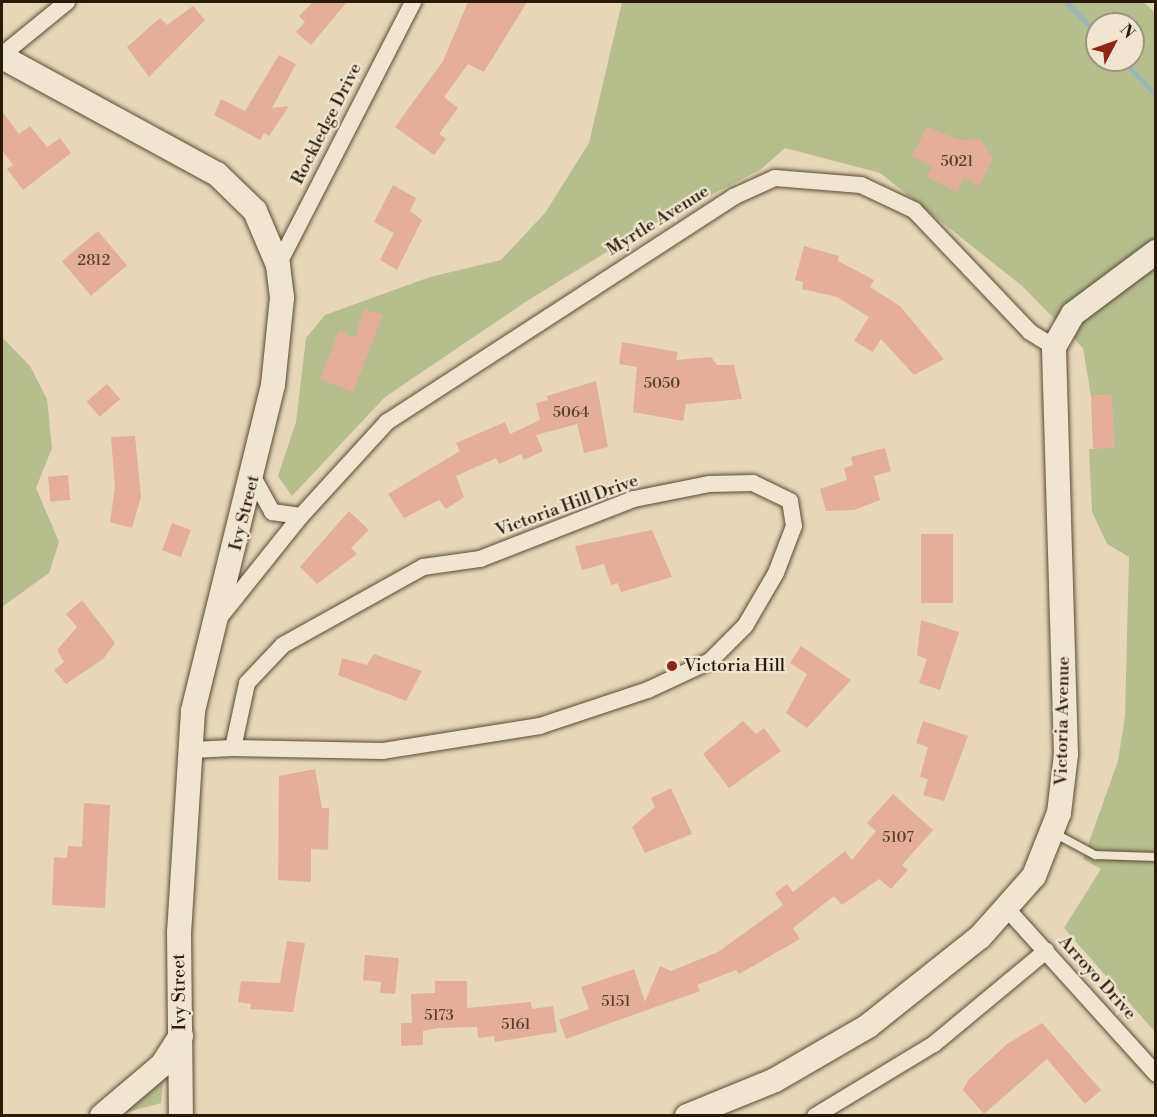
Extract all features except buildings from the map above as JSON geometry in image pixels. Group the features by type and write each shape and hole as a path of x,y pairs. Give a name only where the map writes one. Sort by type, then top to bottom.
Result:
{"street":[{"path":"2,56 67,2"},
{"name":"Rockledge Drive","path":"278,265 413,2"},
{"name":"Ivy Street","path":"2,56 217,174 255,211 278,265 280,338 254,479 218,619 200,668 179,932 182,1116"},
{"name":"Myrtle Avenue","path":"218,619 301,516 387,422 418,398 733,197 775,178 861,185 914,210 1030,332 1054,347"},
{"path":"1054,347 1073,314 1155,252"},
{"name":"Victoria Avenue","path":"687,1116 822,1056 903,1000 1008,910 1034,876 1053,833 1066,754 1054,347"},
{"path":"254,479 272,512 301,516"},
{"name":"Victoria Hill Drive","path":"192,750 233,748 382,751 540,726 648,690 710,660 745,626 776,573 794,526 790,501 753,483 709,484 634,499 480,559 423,567 283,645 247,683 233,748"},
{"name":"Arroyo Drive","path":"1008,910 1155,1074"},
{"path":"815,1116 934,1044 1046,951"},
{"path":"102,1116 162,1065 181,1036"}],"lane":[{"path":"1053,833 1095,855 1155,857"}],"green space":[{"path":"622,2 1143,2 1156,13 1155,1032 1064,928 1101,869 1083,859 1118,761 1125,716 1129,557 1107,544 1092,512 1089,449 1114,447 1111,395 1091,396 1083,348 1022,286 880,173 785,148 760,170 644,229 527,301 385,397 292,496 278,476 296,422 306,338 325,315 430,277 501,260 545,213 589,143"},
{"path":"2,337 30,366 47,399 52,448 36,488 59,542 49,573 2,607"},
{"path":"164,1072 161,1103 113,1116"}],"waterway":[{"path":"1066,2 1085,22"},
{"path":"1134,72 1156,95"}],"place":[{"name":"Victoria Hill","path":"672,666"}]}
